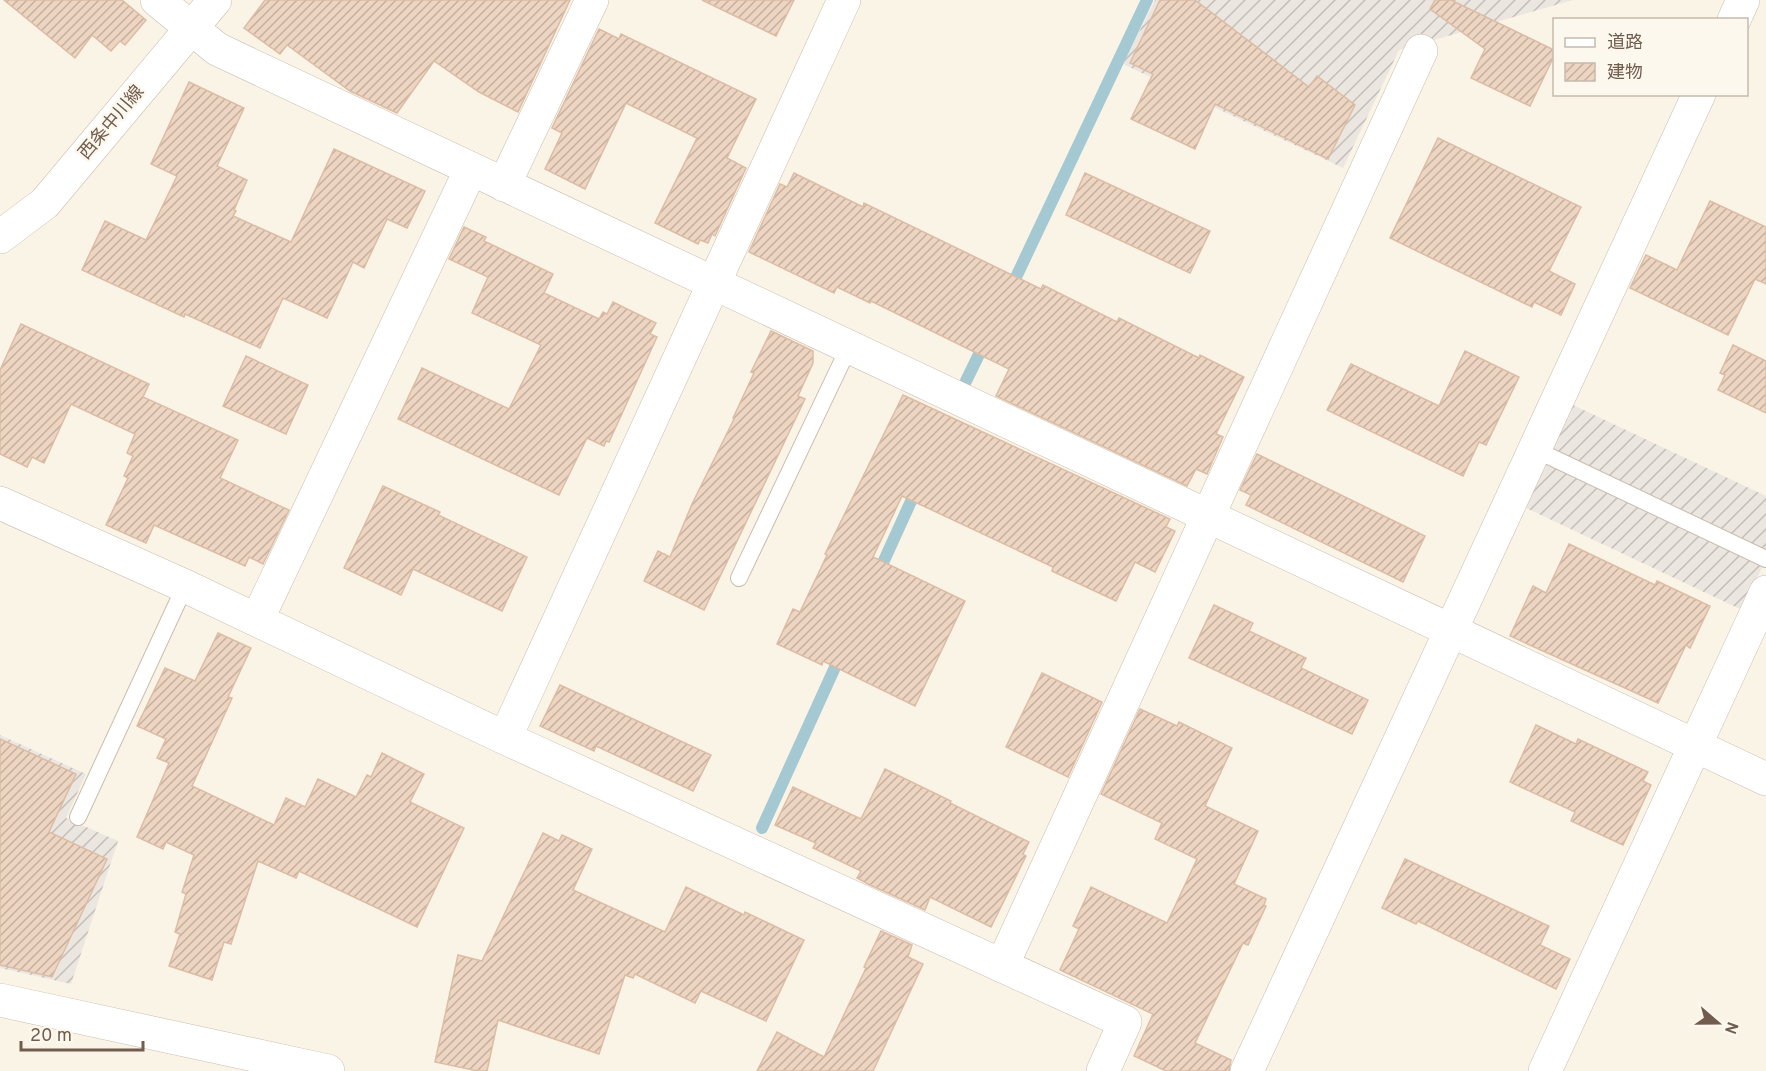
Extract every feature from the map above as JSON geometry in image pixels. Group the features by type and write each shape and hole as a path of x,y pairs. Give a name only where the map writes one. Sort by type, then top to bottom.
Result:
{"street":[{"path":"158,0 217,49 1766,779"},
{"name":"西条中川線","path":"1,238 45,203 215,0"},
{"path":"504,185 592,0"},
{"path":"505,738 844,0"},
{"path":"1735,18 1743,0"},
{"path":"1002,966 1421,51"},
{"path":"1247,1071 1698,96"},
{"path":"257,620 471,169"},
{"path":"0,503 185,586 505,738 1125,1022 1103,1071"},
{"path":"1545,1071 1766,592"},
{"path":"7,1007 328,1071"}],"lane":[{"path":"740,578 849,346"},
{"path":"1534,449 1766,559"},
{"path":"78,817 185,586"}],"shaded area":[{"path":"1155,0 1573,0 1399,50 1343,168 1123,64"},
{"path":"1573,405 1766,496 1766,559 1742,610 1524,507"},
{"path":"0,735 86,774 66,818 118,841 71,984 0,968"}],"building":[{"path":"4,0 122,0 146,20 125,45 120,41 111,51 92,35 75,58"},
{"path":"265,0 570,0 518,112 479,92 434,61 397,113 350,91 287,45 280,54 244,28"},
{"path":"702,0 794,0 776,36"},
{"path":"1160,0 1195,0 1309,87 1317,76 1355,105 1328,159 1215,104 1195,149 1131,119 1153,74 1130,63"},
{"path":"1435,0 1451,0 1553,50 1553,58 1530,106 1471,78 1485,49 1430,9"},
{"path":"599,29 619,39 621,34 756,99 727,158 746,168 715,236 712,234 708,243 700,240 698,244 655,223 697,138 626,103 585,189 545,169 562,133 552,128"},
{"path":"189,82 244,108 217,166 247,180 233,216 291,242 334,149 425,191 407,228 387,219 364,268 353,262 327,318 283,298 260,348 185,314 184,317 82,270 105,221 146,240 177,176 151,164"},
{"path":"1438,138 1581,207 1549,271 1575,284 1561,315 1534,302 1532,307 1390,238"},
{"path":"794,173 863,207 864,203 1041,289 1043,285 1117,322 1119,318 1199,358 1200,355 1244,377 1216,434 1223,437 1207,474 1196,469 1187,486 996,396 1009,369 871,301 870,303 837,287 834,293 749,252 780,184 787,187"},
{"path":"1085,173 1210,231 1190,273 1066,215"},
{"path":"1710,201 1766,227 1766,284 1755,279 1728,335 1630,288 1646,255 1677,270"},
{"path":"464,227 486,237 484,241 553,274 544,293 599,319 603,312 607,314 613,302 656,323 650,334 657,337 609,442 606,441 604,446 587,438 559,495 398,419 422,368 509,409 541,345 472,313 488,277 449,259"},
{"path":"21,324 149,384 143,397 238,440 220,478 289,510 263,564 249,557 245,566 154,525 146,543 106,525 128,478 124,476 133,456 127,453 135,434 71,404 44,463 32,457 27,467 0,454 0,370"},
{"path":"771,331 813,351 813,363 798,396 805,399 704,610 644,581 658,551 670,557 692,504 734,419 754,373 751,372"},
{"path":"1733,345 1766,361 1766,413 1718,390 1725,375 1720,373"},
{"path":"1465,351 1519,377 1486,445 1479,442 1463,476 1327,410 1351,364 1439,406"},
{"path":"246,356 308,385 286,434 223,406"},
{"path":"903,395 1170,519 1166,527 1175,531 1155,572 1135,562 1116,601 1052,571 1053,567 902,496 873,557 965,601 915,706 823,661 822,665 777,644 793,609 800,612 827,555 825,554"},
{"path":"1257,454 1425,536 1403,582 1246,505 1251,495 1240,490"},
{"path":"383,486 440,512 438,515 527,557 502,611 413,569 401,595 344,568"},
{"path":"1569,544 1655,585 1657,581 1710,606 1690,648 1686,645 1658,703 1510,636 1533,586 1546,593"},
{"path":"1214,605 1253,623 1249,631 1306,658 1301,668 1368,700 1352,734 1189,658"},
{"path":"218,633 251,648 228,697 232,698 192,786 274,825 286,798 305,807 318,779 356,797 367,775 371,777 382,753 424,774 410,802 464,828 417,927 299,871 296,878 258,861 231,944 224,942 212,980 169,966 180,934 175,932 186,894 182,892 194,855 166,842 163,849 137,837 169,763 157,758 166,739 137,726 165,668 195,681"},
{"path":"1042,673 1102,702 1068,777 1006,747"},
{"path":"560,685 711,755 693,791 596,746 594,751 540,726"},
{"path":"1140,709 1177,726 1179,722 1232,748 1205,806 1258,831 1234,884 1266,899 1264,905 1266,906 1248,945 1243,943 1195,1043 1231,1060 1229,1071 1166,1071 1134,1056 1153,1014 1060,970 1079,929 1073,926 1091,887 1167,923 1197,859 1155,839 1162,823 1101,794"},
{"path":"1536,725 1576,744 1578,739 1648,772 1643,781 1651,785 1623,845 1571,821 1575,812 1510,782"},
{"path":"0,739 76,774 49,832 107,859 52,977 0,965"},
{"path":"885,769 1029,842 1023,854 1026,856 991,927 930,897 925,910 868,884 857,878 861,871 813,848 816,843 775,825 793,787 861,819"},
{"path":"543,833 559,841 562,835 592,849 573,890 665,932 686,887 804,940 766,1021 701,991 695,1003 635,974 633,978 625,975 599,1054 498,1020 487,1071 435,1062 458,955 482,961"},
{"path":"1405,859 1549,926 1540,945 1570,959 1556,989 1418,921 1416,924 1382,908"},
{"path":"881,931 912,945 908,957 923,964 873,1071 757,1071 777,1032 824,1057"}],"waterway":[{"path":"1009,292 1147,0"},
{"path":"966,381 986,340"},
{"path":"877,576 917,488"},
{"path":"762,828 841,654"}]}
